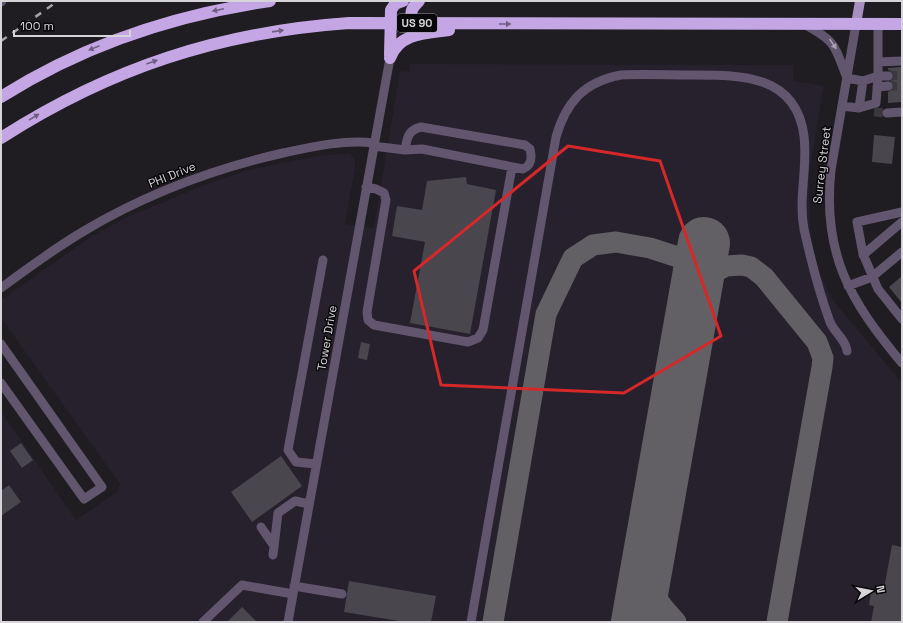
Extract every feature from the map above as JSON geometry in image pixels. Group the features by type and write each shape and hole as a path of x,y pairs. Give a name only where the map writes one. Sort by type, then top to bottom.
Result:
{"highway":[{"path":"1,97 54,66 134,32 208,12 270,1"},
{"path":"390,58 390,23 392,7 398,2 403,1"},
{"path":"419,1 413,7 411,13 413,20 420,24"},
{"name":"US 90","path":"1,138 44,111 82,91 130,70 191,50 263,33 289,29 349,23 902,24"},
{"path":"390,58 396,46 409,37 487,24"}],"main road":[{"path":"856,24 860,1"}],"street":[{"path":"803,24 829,39 838,54 847,78 863,81 878,76 888,76"},
{"name":"Surrey Street","path":"856,24 831,170 829,213 833,246 848,286 862,311 902,363"},
{"path":"842,106 863,107 876,103 878,76 878,24"},
{"name":"Tower Drive","path":"288,622 373,145 390,58"},
{"path":"878,62 902,61"},
{"path":"471,622 556,137 566,109 585,90 606,78 620,75 734,75 760,80 771,85 781,93 797,112 804,135 805,149 801,209 810,259 831,325 844,343 847,351"},
{"path":"863,81 863,107"},
{"path":"877,87 888,86"},
{"path":"863,107 874,112"},
{"path":"887,113 902,112"},
{"path":"366,187 376,189 384,193 386,200 367,312 368,320 374,325 468,342 478,338 483,330 512,167 523,169 527,167 532,158 530,149 525,145 420,127 413,129 407,136 405,150"},
{"name":"PHI Drive","path":"1,288 84,231 124,209 193,178 254,160 298,150 364,142 373,145 405,150 422,149 512,167"},
{"path":"902,212 857,222 863,255 872,277 878,289 902,319"},
{"path":"863,255 902,222"},
{"path":"848,286 872,277 902,252"},
{"path":"316,464 296,462 288,450 323,260"},
{"path":"1,344 102,487 84,499 1,383"},
{"path":"261,527 274,551 278,514 295,501 309,504"},
{"path":"203,622 242,586 342,594"}],"highlighted area":[{"path":"568,146 660,161 721,336 624,393 441,385 414,271"}],"shaded area":[{"path":"410,64 793,65 793,81 824,86 809,173 810,230 818,269 832,299 902,383 902,622 1,622 1,411 76,520 117,492 120,484 1,318 1,300 92,236 127,217 207,184 245,171 281,163 325,155 350,153 355,160 355,168 345,224 374,228 400,71 410,72"}],"building":[{"path":"902,67 902,102 888,103 888,92 894,88 891,81 894,76 888,68"},
{"path":"874,135 895,137 892,164 872,162"},
{"path":"466,177 467,184 496,190 470,334 410,323 425,242 392,236 397,206 422,210 427,181"},
{"path":"902,276 902,303 889,287"},
{"path":"361,342 370,344 367,360 358,358"},
{"path":"21,443 33,460 22,468 10,451"},
{"path":"281,456 302,486 252,522 231,492"},
{"path":"9,485 21,502 1,516 1,491"},
{"path":"892,545 902,547 902,622 871,622 874,606 869,605 871,592 883,594"},
{"path":"349,581 436,596 431,622 405,622 344,612"},
{"path":"242,607 257,622 227,622"}],"taxiway":[{"path":"493,622 546,314 573,258 593,245 616,242 650,248 681,258 698,280 726,266 742,265 751,267 764,277 817,342 823,358 822,367 777,622"},
{"path":"647,566 650,583 656,597 664,609 676,622"}],"runway":[{"path":"637,622 704,243"}],"tunnel":[{"path":"888,76 902,75"},
{"path":"888,86 902,86"},
{"path":"874,112 887,113"}],"railway":[{"path":"1,41 58,1"}]}
